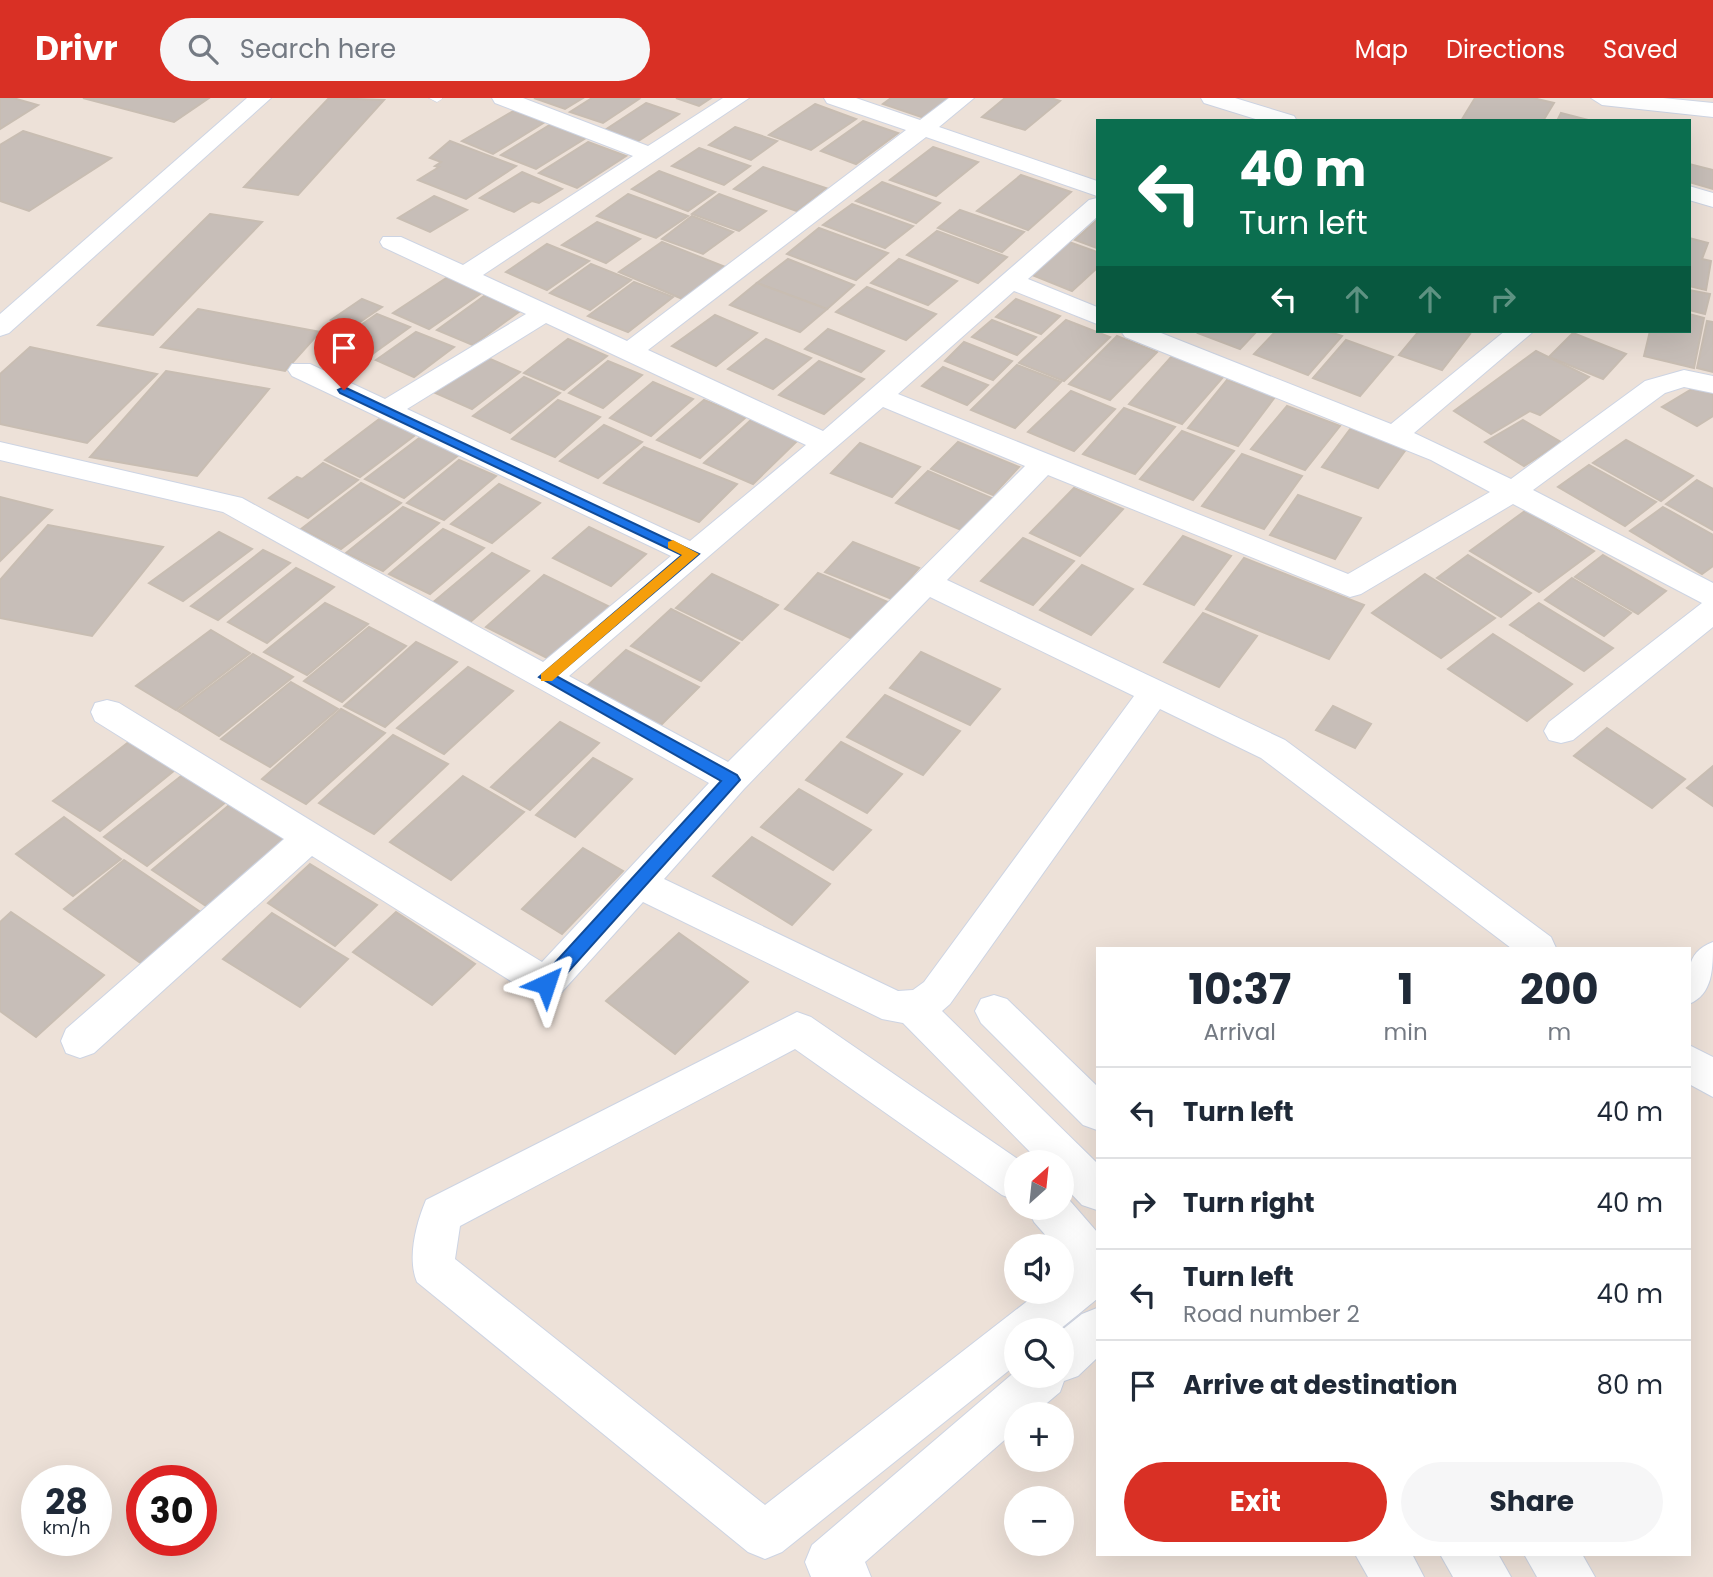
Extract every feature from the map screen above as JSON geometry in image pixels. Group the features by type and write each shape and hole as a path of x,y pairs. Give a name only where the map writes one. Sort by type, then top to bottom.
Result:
{"street":[{"path":"0,328 260,98"},
{"path":"503,98 650,155"},
{"path":"465,275 738,98"},
{"path":"835,98 1096,189"},
{"path":"629,352 925,130 963,98"},
{"path":"1212,98 1280,119"},
{"path":"1602,98 1660,108 1713,110"},
{"path":"1691,194 1713,200"},
{"path":"546,677 826,443 1096,206"},
{"path":"392,242 826,443"},
{"path":"1009,280 1096,316"},
{"path":"387,410 545,313"},
{"path":"1140,333 1441,454 1713,596"},
{"path":"1395,435 1517,333"},
{"path":"301,370 692,554"},
{"path":"879,396 1350,587 1513,491 1655,387 1675,378 1700,379 1713,385"},
{"path":"0,451 232,505 732,780"},
{"path":"107,712 546,984 732,780 1043,464"},
{"path":"928,583 1273,749 1537,947"},
{"path":"1561,731 1713,611"},
{"path":"639,883 895,1007 912,1007 926,1003 937,993 1154,693"},
{"path":"80,1041 310,836"},
{"path":"1691,986 1713,958"},
{"path":"912,1007 1081,1186"},
{"path":"994,1011 1096,1111"},
{"path":"1004,1173 797,1029 441,1214 432,1267 765,1535 1004,1346"},
{"path":"1691,1064 1713,1080"},
{"path":"1059,1220 1096,1263"},
{"path":"1039,1318 1089,1279 1096,1266"},
{"path":"1074,1349 1096,1330"},
{"path":"847,1577 829,1562 1030,1388"},
{"path":"1380,1556 1400,1577"},
{"path":"1466,1556 1487,1577"},
{"path":"1550,1556 1571,1577"}],"building":[{"path":"0,98 13,98 38,105 0,129"},
{"path":"83,98 209,98 174,122"},
{"path":"329,98 384,100 298,195 244,187"},
{"path":"534,98 583,98 565,109"},
{"path":"592,98 639,99 603,123 570,112"},
{"path":"676,98 711,98 699,106"},
{"path":"891,98 951,98 924,118 883,104"},
{"path":"1005,98 1051,98 1060,101 1025,130 982,117"},
{"path":"1475,98 1533,98 1554,103 1544,119 1462,119"},
{"path":"646,103 679,114 637,142 605,130"},
{"path":"815,104 856,119 811,150 769,135"},
{"path":"515,110 545,122 493,154 462,141"},
{"path":"1561,113 1584,119 1558,119"},
{"path":"863,121 898,133 856,164 821,151"},
{"path":"551,124 586,138 536,169 501,155"},
{"path":"735,127 777,141 751,160 709,145"},
{"path":"23,131 111,158 29,211 0,201 0,145"},
{"path":"450,141 516,166 466,199 418,180 439,167 435,166 441,162 430,158"},
{"path":"588,142 626,156 577,188 539,173"},
{"path":"933,147 978,162 936,196 890,180"},
{"path":"699,148 750,166 724,185 672,166"},
{"path":"1691,164 1713,170 1713,189 1691,183"},
{"path":"763,167 826,188 797,211 734,189"},
{"path":"659,171 715,192 688,211 632,189"},
{"path":"522,172 562,189 539,203 532,201 514,212 480,198"},
{"path":"1021,175 1071,192 1028,230 977,211"},
{"path":"882,182 940,203 916,223 856,201"},
{"path":"628,194 688,216 656,238 597,216"},
{"path":"719,194 766,211 739,231 692,214"},
{"path":"434,196 467,210 430,232 398,218"},
{"path":"852,204 913,226 885,248 823,225"},
{"path":"960,210 1024,232 1002,252 938,228"},
{"path":"210,214 262,222 153,335 98,325"},
{"path":"692,216 733,232 703,254 662,239"},
{"path":"1096,221 1096,248 1075,240"},
{"path":"597,222 640,239 606,263 562,245"},
{"path":"819,228 888,253 856,280 787,254"},
{"path":"937,231 1007,257 978,283 907,255"},
{"path":"1691,239 1708,243 1702,259 1711,261 1706,290 1691,286"},
{"path":"662,242 728,268 685,300 619,272"},
{"path":"1069,242 1096,252 1096,269 1072,291 1032,275"},
{"path":"547,244 589,261 547,290 506,272"},
{"path":"788,259 854,285 827,309 757,283"},
{"path":"899,259 957,281 928,305 871,283"},
{"path":"591,264 631,280 590,310 550,293"},
{"path":"448,277 483,292 429,329 393,313"},
{"path":"634,282 673,297 628,332 588,316"},
{"path":"757,283 827,309 800,332 730,305"},
{"path":"867,287 936,314 906,340 836,312"},
{"path":"1691,290 1710,294 1705,314 1691,310"},
{"path":"487,294 523,309 473,345 437,330"},
{"path":"362,299 382,307 351,328 331,320"},
{"path":"1016,299 1060,316 1041,334 996,317"},
{"path":"198,309 320,332 285,371 161,347"},
{"path":"377,314 410,327 364,360 331,346"},
{"path":"715,315 757,333 716,366 672,346"},
{"path":"1691,315 1704,318 1694,368 1644,356 1650,333 1691,333"},
{"path":"992,320 1036,337 1017,355 972,337"},
{"path":"1066,320 1110,337 1064,381 1019,363"},
{"path":"1707,321 1713,322 1713,372 1697,368"},
{"path":"828,329 884,351 861,372 805,349"},
{"path":"416,332 454,347 414,377 376,360"},
{"path":"1198,333 1255,333 1240,349"},
{"path":"1274,333 1333,333 1342,336 1308,375 1254,354"},
{"path":"1417,333 1470,334 1442,370 1399,355"},
{"path":"1573,333 1626,354 1603,379 1549,357"},
{"path":"1117,336 1157,352 1110,400 1069,384"},
{"path":"568,339 607,356 564,390 524,373"},
{"path":"766,339 811,358 773,389 728,369"},
{"path":"1346,340 1393,357 1360,396 1313,378"},
{"path":"964,342 1012,361 993,380 945,361"},
{"path":"30,347 157,374 87,443 0,424 0,374"},
{"path":"1536,351 1589,377 1540,415 1530,411 1491,434 1454,411"},
{"path":"481,355 520,372 472,409 431,391"},
{"path":"1173,355 1225,375 1182,424 1129,404"},
{"path":"608,361 642,375 603,408 569,393"},
{"path":"819,361 864,379 824,414 779,395"},
{"path":"1017,365 1061,382 1015,428 971,410"},
{"path":"943,367 988,385 967,405 922,386"},
{"path":"166,371 269,389 197,476 90,457"},
{"path":"524,377 560,393 510,433 473,416"},
{"path":"1227,380 1275,397 1238,446 1188,428"},
{"path":"653,382 693,399 651,436 610,418"},
{"path":"1697,386 1713,395 1713,416 1697,426 1662,407"},
{"path":"1071,391 1115,409 1074,451 1028,432"},
{"path":"558,400 600,417 555,457 512,439"},
{"path":"704,400 746,417 700,458 657,440"},
{"path":"1287,406 1340,426 1305,470 1251,449"},
{"path":"1124,408 1175,427 1135,474 1083,454"},
{"path":"382,417 418,433 360,477 325,460"},
{"path":"751,420 799,439 753,484 704,463"},
{"path":"1523,420 1561,442 1524,466 1485,442"},
{"path":"604,425 642,442 598,478 560,461"},
{"path":"1351,428 1407,448 1378,488 1322,467"},
{"path":"1182,431 1234,451 1193,500 1140,479"},
{"path":"422,436 460,454 404,498 365,479"},
{"path":"1626,440 1693,476 1661,501 1593,463"},
{"path":"958,442 1019,467 993,495 931,469"},
{"path":"860,443 920,467 892,497 831,473"},
{"path":"644,447 737,484 699,522 604,483"},
{"path":"1242,454 1302,476 1264,529 1202,506"},
{"path":"459,460 496,476 444,520 407,503"},
{"path":"323,463 358,480 308,518 269,498 297,477 302,479"},
{"path":"1589,465 1656,502 1625,526 1558,487"},
{"path":"928,471 994,499 964,531 896,503"},
{"path":"1697,480 1713,489 1713,530 1666,504"},
{"path":"361,483 401,503 341,549 301,529"},
{"path":"499,484 540,503 492,543 451,524"},
{"path":"1074,488 1123,509 1080,556 1030,533"},
{"path":"1298,495 1361,518 1335,559 1270,535"},
{"path":"0,497 52,510 0,561"},
{"path":"403,507 439,523 383,571 346,553"},
{"path":"1663,507 1713,535 1713,566 1702,574 1630,531"},
{"path":"1525,511 1594,551 1539,592 1470,551"},
{"path":"48,525 163,547 92,636 0,618 0,580"},
{"path":"589,527 646,554 611,586 553,558"},
{"path":"443,529 484,548 430,594 389,574"},
{"path":"219,532 252,549 183,601 149,583"},
{"path":"1183,536 1231,556 1194,605 1144,584"},
{"path":"1023,538 1074,561 1033,605 981,581"},
{"path":"853,542 919,568 892,599 825,572"},
{"path":"263,550 290,563 218,620 191,606"},
{"path":"492,553 529,571 469,623 431,604"},
{"path":"1468,555 1531,593 1501,617 1437,578"},
{"path":"1603,555 1666,591 1638,614 1575,577"},
{"path":"1244,558 1364,605 1329,659 1206,609"},
{"path":"1082,565 1133,589 1091,635 1040,610"},
{"path":"296,568 334,587 267,643 228,622"},
{"path":"818,573 890,603 857,641 785,609"},
{"path":"712,574 778,605 742,640 676,608"},
{"path":"1425,574 1495,618 1441,658 1372,613"},
{"path":"544,575 610,607 553,661 486,627"},
{"path":"1572,578 1631,613 1604,636 1545,600"},
{"path":"325,603 368,624 307,675 264,652"},
{"path":"1539,603 1613,648 1584,671 1510,625"},
{"path":"671,609 739,643 701,681 631,646"},
{"path":"1203,613 1257,636 1219,687 1164,662"},
{"path":"369,627 406,646 342,702 304,681"},
{"path":"211,630 250,653 176,710 136,686"},
{"path":"1493,634 1572,684 1527,721 1448,669"},
{"path":"416,642 457,662 385,727 344,706"},
{"path":"626,650 699,687 660,726 585,688"},
{"path":"921,652 1000,689 970,725 890,688"},
{"path":"253,654 293,677 219,736 178,711"},
{"path":"468,667 513,691 444,754 397,728"},
{"path":"291,682 338,709 270,767 221,739"},
{"path":"885,695 960,731 923,775 847,737"},
{"path":"1333,706 1371,724 1355,748 1316,730"},
{"path":"341,709 385,733 306,804 262,779"},
{"path":"560,722 599,743 530,810 491,787"},
{"path":"1607,728 1685,779 1652,808 1574,756"},
{"path":"393,735 448,764 374,834 319,803"},
{"path":"130,741 176,769 100,831 53,801"},
{"path":"841,742 902,774 867,813 806,780"},
{"path":"593,758 632,779 575,837 536,815"},
{"path":"1713,766 1713,806 1687,788"},
{"path":"185,773 227,801 147,866 104,837"},
{"path":"463,776 524,812 451,880 390,842"},
{"path":"799,789 871,830 833,870 761,827"},
{"path":"234,801 291,835 209,908 152,870"},
{"path":"64,817 121,859 73,896 16,854"},
{"path":"752,837 830,884 792,925 713,876"},
{"path":"583,848 623,871 562,934 522,909"},
{"path":"124,860 202,913 142,964 64,909"},
{"path":"310,864 377,905 335,946 268,903"},
{"path":"11,912 104,975 36,1037 0,1011 0,922"},
{"path":"396,912 475,964 432,1005 353,952"},
{"path":"272,913 348,959 300,1007 223,959"},
{"path":"679,933 748,982 675,1054 606,1001"}],"slow traffic":[{"path":"546,678 692,554 673,545"}],"route":[{"path":"344,390 692,554 546,677 732,780 546,984"}]}
